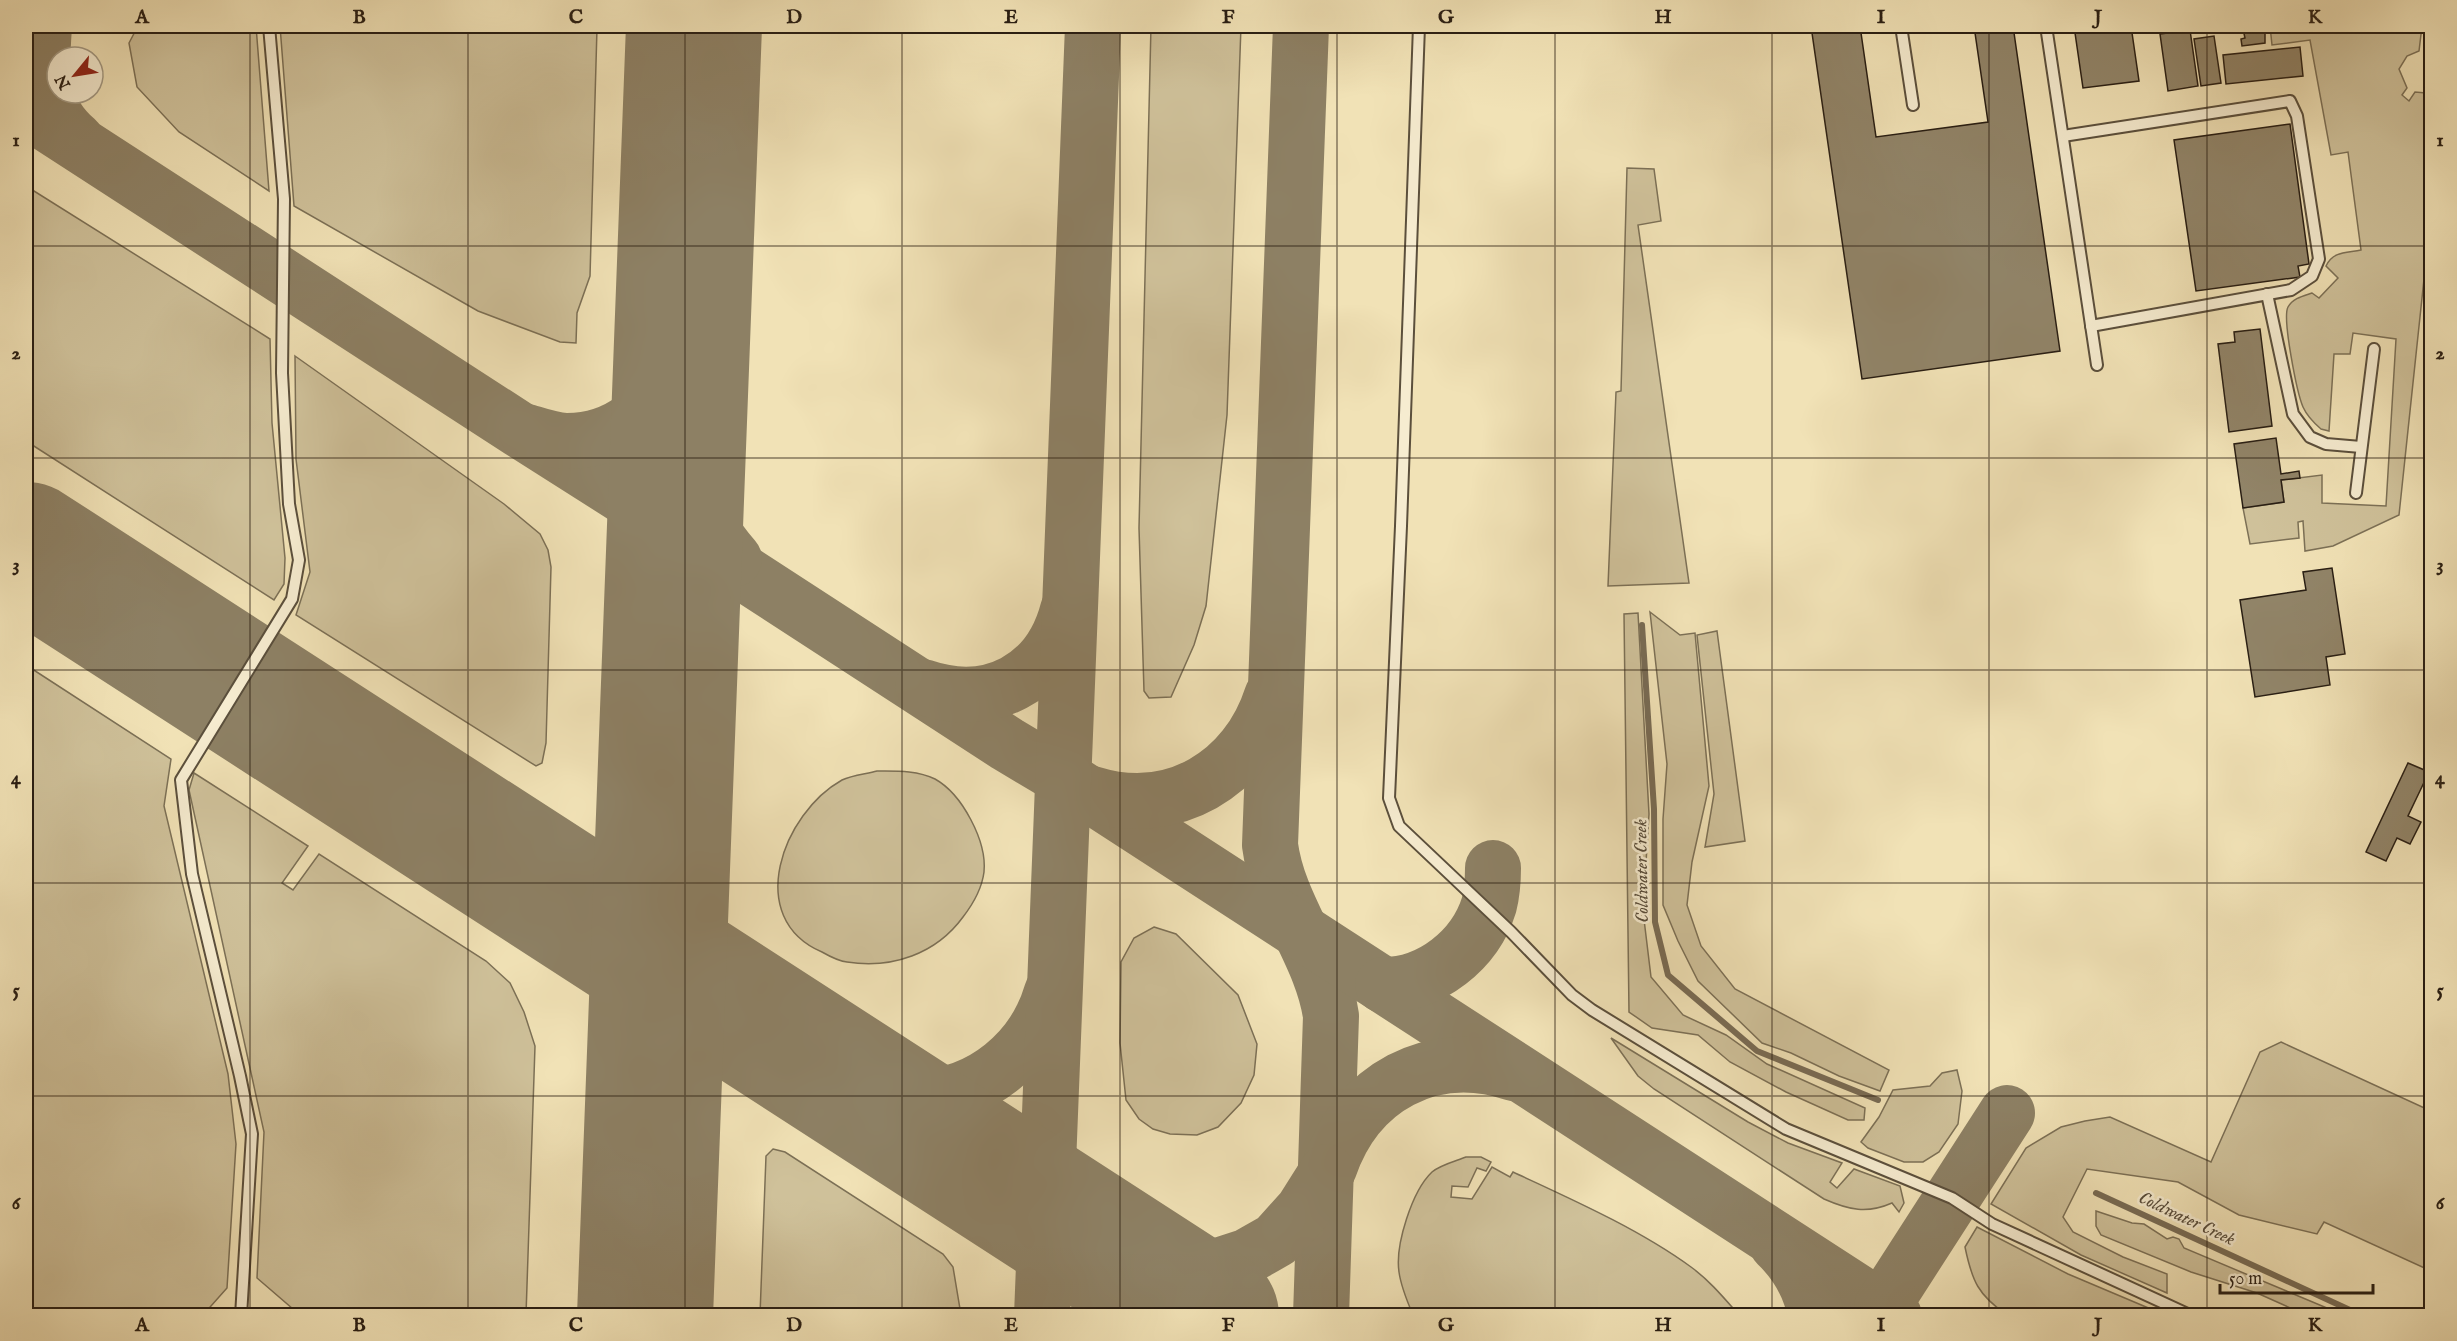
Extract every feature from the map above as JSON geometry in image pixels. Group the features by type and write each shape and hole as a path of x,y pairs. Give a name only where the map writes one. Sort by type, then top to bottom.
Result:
{"lane":[{"path":"241,1316 252,1134 192,874 181,780 292,599 299,560 287,480 282,373 284,200 269,26"},
{"path":"1419,26 1389,798 1399,826 1511,932 1572,995 1653,1049 1786,1129 1952,1198 1992,1224 2192,1316"},
{"path":"1901,26 1913,105"},
{"path":"2046,26 2097,365"},
{"path":"2063,136 2289,101 2296,116 2319,260 2312,276 2291,290 2091,326"},
{"path":"2267,294 2293,414 2310,437 2326,444 2361,447"},
{"path":"2356,493 2374,349"}],"shaded area":[{"path":"138,26 256,26 269,191 179,132 137,87 129,43"},
{"path":"280,26 589,26 597,28 590,276 577,313 576,343 560,342 478,311 294,206"},
{"path":"1151,26 1241,26 1227,415 1206,606 1194,645 1171,697 1149,698 1144,691 1139,528"},
{"path":"2270,26 2422,26 2419,51 2407,56 2399,69 2407,88 2402,95 2409,101 2415,92 2426,93 2432,90 2431,213 2399,515 2333,546 2305,551 2303,521 2298,522 2299,538 2250,544 2243,508 2284,502 2281,480 2322,475 2322,503 2386,506 2396,339 2353,333 2350,354 2334,354 2329,431 2321,429 2313,422 2303,407 2294,372 2287,325 2288,307 2295,299 2312,293 2319,298 2338,278 2326,266 2329,261 2336,255 2361,250 2348,152 2331,155 2310,40 2272,45"},
{"path":"1627,168 1654,169 1661,221 1638,225 1689,583 1608,586 1616,392 1621,391"},
{"path":"26,186 270,339 272,423 285,558 284,584 274,600 26,441"},
{"path":"295,356 504,504 540,534 548,550 551,567 546,743 542,763 536,766 296,615 310,572 296,459"},
{"path":"1650,612 1680,635 1695,633 1709,786 1692,862 1687,905 1701,946 1735,989 1889,1070 1880,1091 1762,1043 1698,981 1678,941 1663,905 1663,819 1667,764"},
{"path":"1638,613 1649,814 1643,911 1651,977 1683,1015 1726,1035 1767,1064 1865,1108 1864,1120 1848,1120 1786,1092 1730,1062 1698,1035 1652,1028 1629,1012 1624,614"},
{"path":"1717,631 1745,841 1705,847 1714,794 1697,635"},
{"path":"26,665 171,759 164,806 228,1074 236,1144 227,1288 203,1315 26,1315"},
{"path":"877,771 921,774 945,786 963,807 977,833 984,860 984,872 970,907 940,941 912,956 896,961 864,964 834,958 798,936 784,915 778,891 780,866 789,840 803,816 821,795 842,780"},
{"path":"194,773 308,846 282,883 293,890 319,854 486,961 510,983 524,1012 535,1046 526,1315 300,1315 257,1278 264,1132 189,790"},
{"path":"1154,927 1176,934 1238,995 1257,1044 1254,1075 1241,1103 1218,1127 1197,1135 1170,1134 1153,1129 1139,1119 1126,1100 1120,1043 1121,962 1134,938"},
{"path":"1611,1038 1748,1122 1788,1143 1842,1163 1830,1182 1837,1188 1854,1169 1900,1186 1904,1203 1899,1212 1892,1203 1874,1209 1858,1209 1824,1199 1654,1089 1638,1076"},
{"path":"2281,1042 2431,1111 2431,1271 2324,1222 2317,1234 2239,1215 2178,1182 2087,1169 2063,1217 2073,1232 2123,1257 2167,1274 2167,1293 2081,1255 1991,1204 2026,1148 2061,1127 2085,1121 2110,1117 2211,1162 2260,1052"},
{"path":"1957,1070 1962,1091 1958,1124 1939,1152 1923,1162 1904,1162 1868,1148 1861,1142 1879,1117 1893,1090 1930,1086 1942,1073"},
{"path":"773,1149 785,1152 943,1254 953,1267 961,1315 760,1315 766,1156"},
{"path":"1466,1157 1481,1157 1491,1162 1486,1171 1477,1168 1468,1187 1452,1186 1451,1197 1472,1199 1492,1167 1510,1177 1513,1172 1604,1215 1671,1253 1704,1278 1739,1315 1426,1316 1424,1313 1413,1315 1403,1289 1398,1261 1406,1219 1418,1192 1432,1172"},
{"path":"2096,1211 2132,1223 2144,1224 2167,1239 2173,1237 2179,1239 2184,1248 2334,1311 2348,1311 2354,1315 2306,1315 2257,1293 2191,1272 2101,1235 2096,1226"},
{"path":"1977,1227 2068,1274 2165,1315 2007,1315 1983,1294 1970,1269 1965,1247"}],"building":[{"path":"1811,26 1860,26 1876,137 1988,122 1974,26 2013,26 2060,351 1862,379"},
{"path":"2074,26 2131,26 2139,81 2083,88"},
{"path":"2236,26 2251,26 2251,30 2265,28 2265,43 2242,46 2241,39 2245,38 2243,29 2237,31"},
{"path":"2190,30 2198,86 2168,91 2160,34"},
{"path":"2214,36 2221,83 2201,86 2194,39"},
{"path":"2300,47 2303,76 2226,84 2223,55"},
{"path":"2290,124 2309,264 2298,266 2300,277 2196,291 2174,140"},
{"path":"2260,329 2272,426 2229,432 2218,344 2235,342 2234,332"},
{"path":"2276,438 2281,474 2299,471 2300,478 2281,480 2284,502 2243,508 2234,444"},
{"path":"2332,568 2345,654 2326,657 2330,685 2255,697 2240,600 2306,590 2303,572"},
{"path":"2408,763 2429,772 2408,816 2421,822 2410,844 2397,838 2386,861 2366,852"}],"waterway":[{"name":"Coldwater Creek","path":"1642,625 1654,809 1655,922 1668,975 1757,1051 1878,1100"},
{"name":"Coldwater Creek","path":"2096,1193 2363,1316"}],"taxiway":[{"path":"44,26 42,59 48,102 64,128 76,140"},
{"path":"694,33 695,26"},
{"path":"1042,1316 1093,26"},
{"path":"1301,26 1270,845 1282,889 1319,972 1331,1016 1321,1316"},
{"path":"26,110 1007,744 1064,778 1894,1316"},
{"path":"527,432 557,440 585,439 603,435 634,419 648,407 669,378 676,361 683,329"},
{"path":"680,440 698,504 713,532 734,559"},
{"path":"923,687 948,693 971,694 994,691 1014,683 1032,671 1047,654 1059,634 1068,610"},
{"path":"1092,794 1122,800 1151,800 1178,795 1203,784 1225,768 1245,748 1260,724 1272,696"},
{"path":"1383,985 1418,979 1434,972 1462,950 1473,936 1489,905 1493,868"},
{"path":"859,1090 919,1097 942,1095 984,1079 1019,1051 1033,1033 1052,992"},
{"path":"1329,1168 1342,1140 1358,1115 1378,1095 1401,1080 1426,1070 1454,1065 1483,1066 1514,1073"},
{"path":"1882,1307 2007,1113"},
{"path":"977,1165 1019,1206 1034,1231 1043,1260"},
{"path":"1046,1210 1143,1263 1188,1270 1209,1269 1246,1257 1276,1240 1303,1210 1327,1172"},
{"path":"1777,1244 1791,1259 1802,1277 1811,1296 1816,1316"}],"runway":[{"path":"645,1316 694,26"},
{"path":"26,550 1211,1316"}]}
